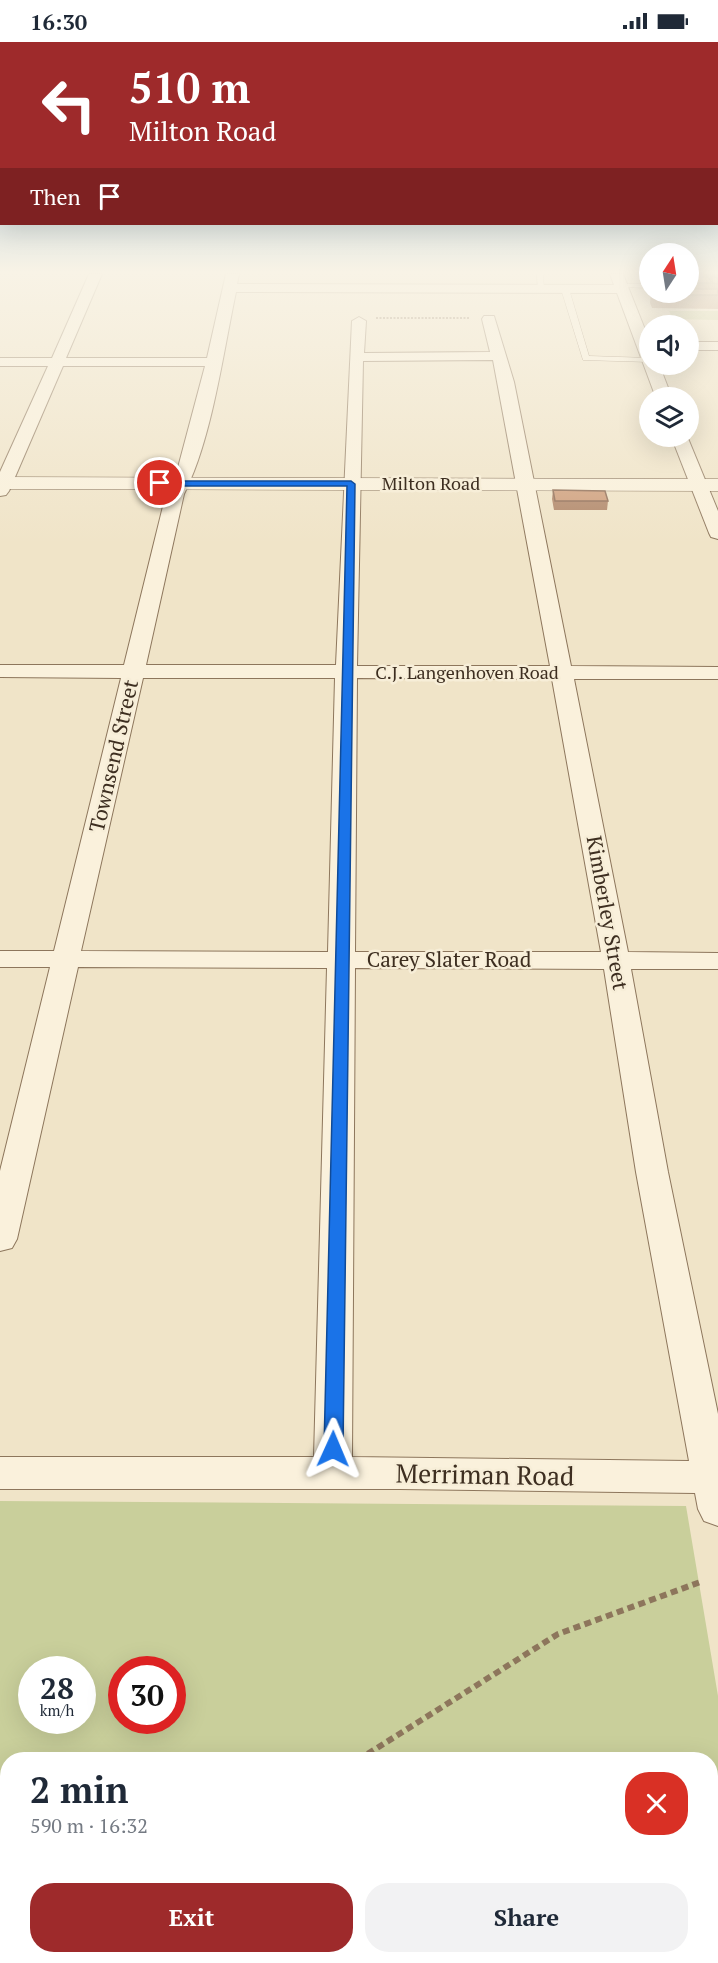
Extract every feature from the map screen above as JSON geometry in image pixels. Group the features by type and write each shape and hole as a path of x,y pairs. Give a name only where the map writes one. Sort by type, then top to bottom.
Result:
{"street":[{"path":"1,486 56,364"},
{"name":"Townsend Street","path":"0,1239 175,494 185,475 213,364"},
{"path":"333,1473 346,673 356,364"},
{"name":"Kimberley Street","path":"500,364 616,960 652,1172 716,1488"},
{"path":"686,447 708,485 718,533"},
{"name":"Milton Road","path":"1,486 708,485"},
{"name":"C.J. Langenhoven Road","path":"0,671 718,673"},
{"name":"Carey Slater Road","path":"0,959 718,961"},
{"name":"Merriman Road","path":"0,1473 333,1473 716,1488"}],"path":[{"path":"371,1752 558,1634 676,1588 703,1581"}],"green space":[{"path":"0,1501 686,1506 718,1696 718,1752 0,1752"}],"building":[{"path":"553,490 605,491 608,501 555,501"}],"route":[{"path":"160,483 351,484 333,1449"}]}
